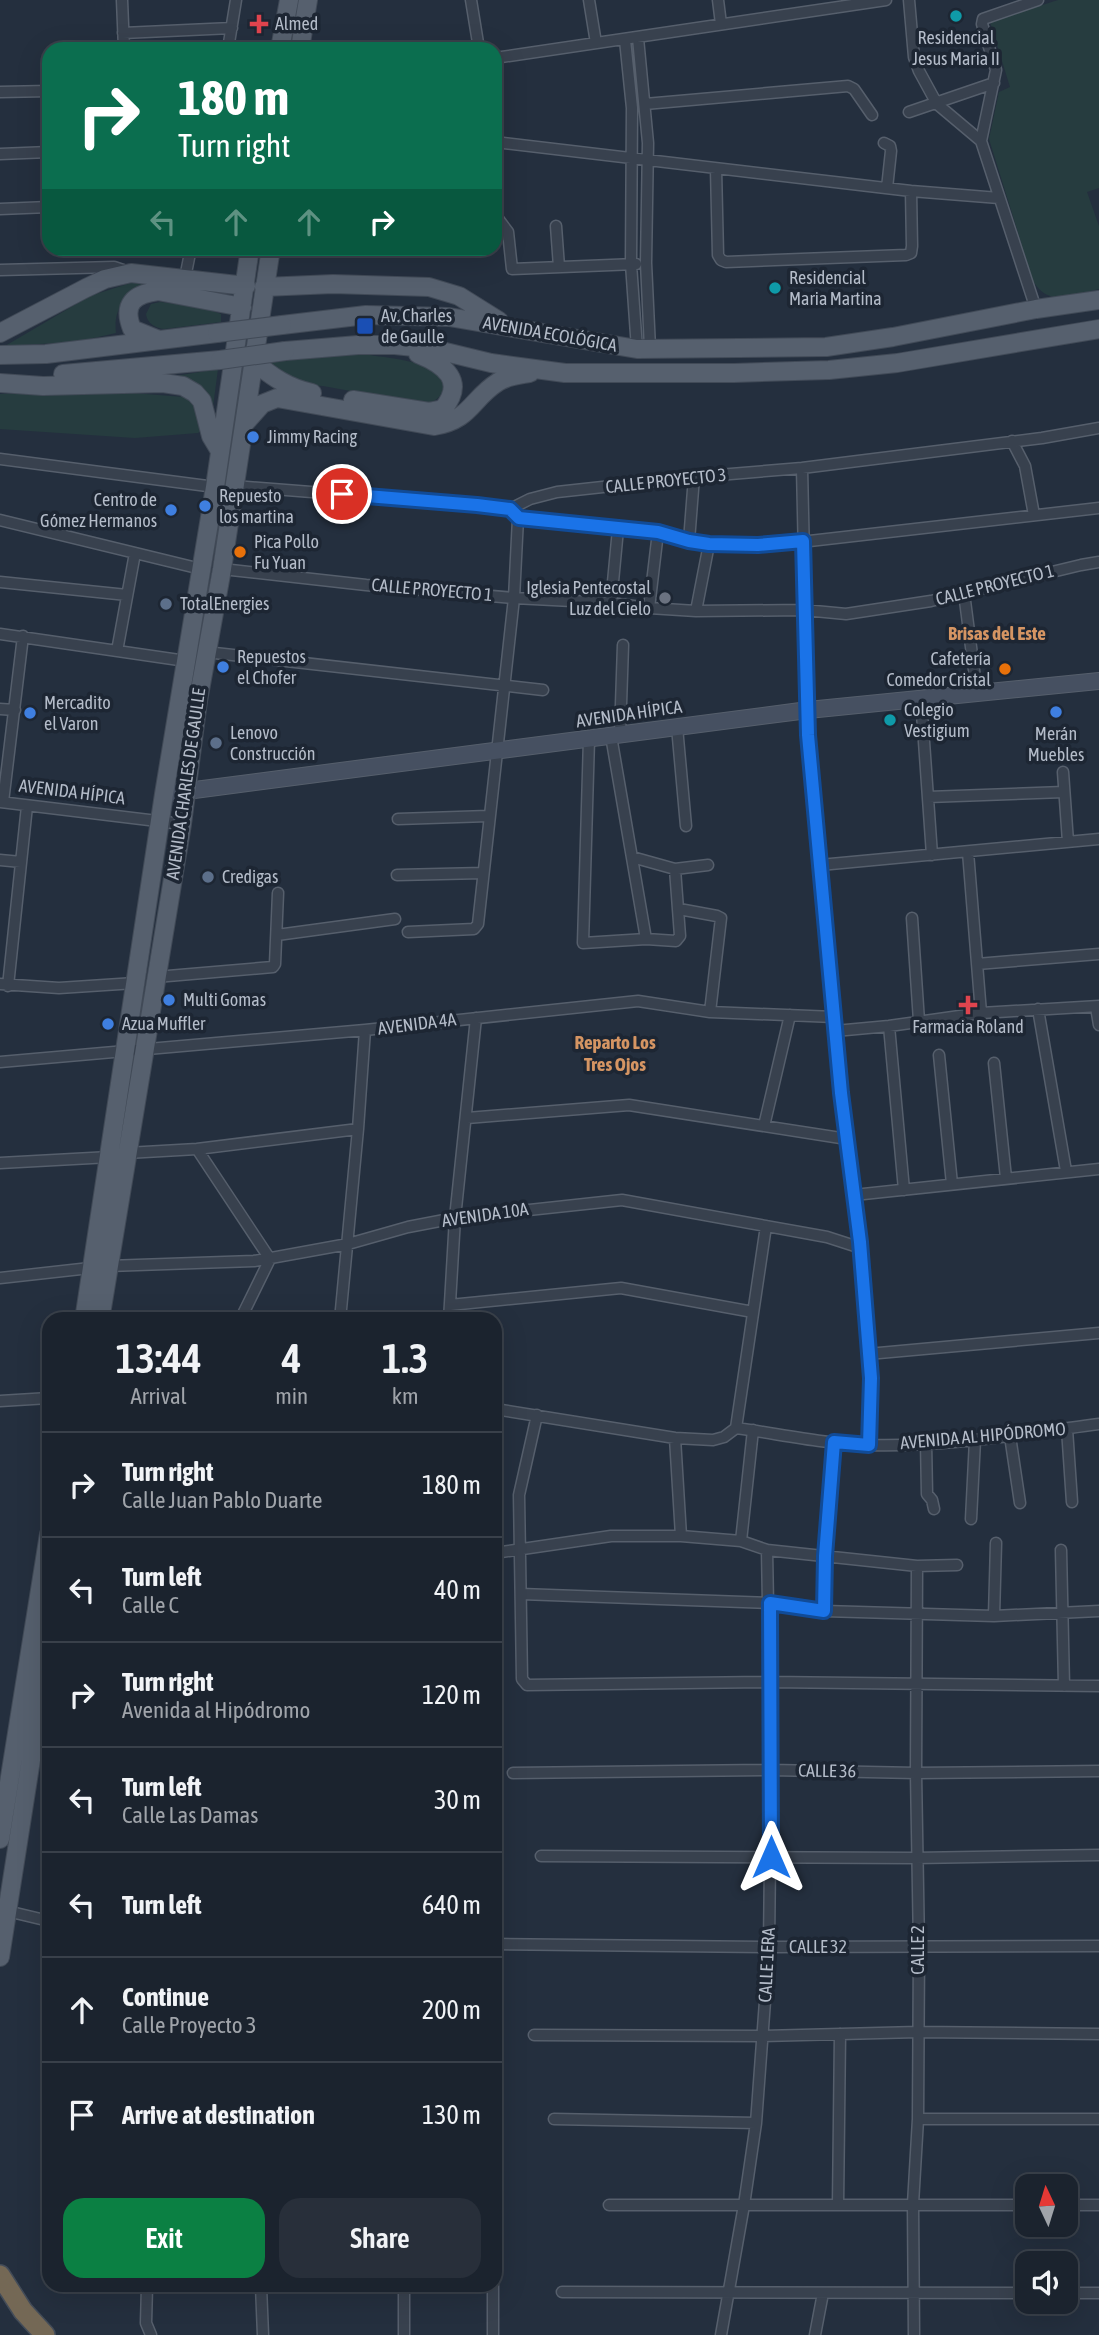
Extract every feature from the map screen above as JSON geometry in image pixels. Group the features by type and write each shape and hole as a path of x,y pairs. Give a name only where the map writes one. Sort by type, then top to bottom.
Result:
{"highway":[{"path":"0,2275 23,2311 44,2335"}],"main road":[{"path":"281,42 289,0"},
{"path":"301,42 308,0"},
{"name":"AVENIDA CHARLES DE GAULLE","path":"86,1312 100,1266 118,1155 126,1051 135,983 249,256"},
{"name":"AVENIDA CHARLES DE GAULLE","path":"118,1155 145,1050 270,256"},
{"path":"0,333 105,279 131,273 246,286"},
{"path":"264,287 333,284 429,287 459,296 508,327"},
{"path":"163,341 132,329 128,319 129,307 144,293 158,291 242,307"},
{"name":"AVENIDA ECOLÓGICA","path":"0,355 46,354 366,316 449,317 644,349 825,347 1099,300"},
{"path":"0,373 86,373 358,345 433,349 491,363 565,373 829,370 897,363 1099,329"},
{"path":"254,362 275,379 304,391 403,409 429,412 443,409 453,394 453,380 446,370 435,361 395,345"},
{"path":"244,423 262,404 277,398 435,426 465,415 501,380 546,370"},
{"path":"0,383 43,386 163,383 183,386 202,401 211,436 220,451"},
{"name":"AVENIDA CHARLES DE GAULLE","path":"100,1266 100,1312"},
{"path":"0,1839 8,1745 42,1570"},
{"path":"0,1957 42,1690"}],"street":[{"path":"122,0 124,42"},
{"path":"229,42 236,0"},
{"path":"471,0 478,42"},
{"path":"589,0 596,43"},
{"path":"718,0 721,24"},
{"path":"502,57 638,38 825,4 886,0"},
{"path":"909,0 914,57 937,104 981,141"},
{"path":"1036,309 981,141 996,70 982,24 984,19 1038,0"},
{"path":"123,33 232,28"},
{"path":"638,38 648,143 644,349"},
{"path":"625,40 632,108 631,264 644,349"},
{"path":"909,112 994,83"},
{"path":"645,104 848,86 854,89 872,115"},
{"path":"0,92 42,91"},
{"path":"502,143 911,191 999,198"},
{"path":"884,143 890,146 891,151 887,188"},
{"path":"0,154 42,152"},
{"path":"716,169 718,255 726,262 906,255 911,253 912,246 911,191"},
{"path":"0,209 42,207"},
{"path":"502,224 508,232 512,269 646,263"},
{"path":"556,226 559,267"},
{"path":"186,278 190,256"},
{"path":"0,270 114,267 131,273"},
{"name":"CALLE PROYECTO 3","path":"234,486 477,505 514,514 530,499 557,492 802,468 1099,428"},
{"path":"1012,441 1025,466 1034,515"},
{"path":"0,460 215,487"},
{"path":"802,468 808,735 835,1031 861,1248 871,1378 869,1445"},
{"path":"689,541 694,477"},
{"path":"408,932 474,929 478,924 514,598 514,514 658,532 709,544 758,545 1099,508"},
{"path":"0,520 201,569"},
{"path":"611,603 618,529"},
{"path":"649,608 658,532"},
{"path":"695,611 709,544"},
{"path":"117,651 135,553"},
{"name":"CALLE PROYECTO 1","path":"222,569 366,585 649,608 695,611 804,610 846,614 930,601 1099,562"},
{"path":"0,582 127,595"},
{"path":"964,593 977,693"},
{"path":"0,634 186,661"},
{"path":"1,802 23,636"},
{"path":"624,645 616,735 646,939"},
{"path":"206,652 542,690"},
{"name":"AVENIDA HÍPICA","path":"164,794 808,709 1099,681"},
{"path":"921,699 932,855"},
{"path":"0,709 15,710"},
{"path":"677,727 686,826"},
{"path":"589,739 583,943 678,939 679,909 675,869"},
{"path":"1063,772 1068,842"},
{"path":"928,797 1064,792"},
{"name":"AVENIDA HÍPICA","path":"1,802 182,824"},
{"path":"27,806 4,985 59,988 135,983"},
{"path":"398,818 488,816"},
{"path":"820,865 1099,839"},
{"path":"968,852 981,1013"},
{"path":"632,857 675,869 708,865"},
{"path":"0,860 21,862"},
{"path":"397,875 483,873"},
{"path":"156,977 273,967 278,893"},
{"path":"679,909 721,918 710,1012"},
{"path":"912,918 919,1021"},
{"path":"277,935 395,919"},
{"path":"977,964 1099,954"},
{"name":"AVENIDA 4A","path":"0,1062 365,1030 638,1001 710,1012 834,1017"},
{"path":"835,1031 981,1013 1097,1007 1099,1025"},
{"path":"1038,1009 1066,1171"},
{"path":"764,1126 790,1015"},
{"path":"450,1312 455,1218 476,1018"},
{"path":"889,1026 904,1190"},
{"path":"341,1312 365,1030"},
{"path":"939,1055 952,1184"},
{"path":"993,1063 1006,1178"},
{"path":"467,1118 629,1105 847,1139"},
{"path":"0,1163 197,1149 358,1129"},
{"path":"197,1149 270,1259 244,1312"},
{"path":"854,1195 1099,1169"},
{"name":"AVENIDA 10A","path":"0,1278 100,1266 270,1259 348,1244 408,1227 455,1218 622,1200 827,1237 861,1248"},
{"path":"502,1410 676,1438 713,1440 724,1437 736,1427 766,1226"},
{"path":"450,1305 621,1288 753,1312"},
{"path":"868,1354 1099,1333"},
{"path":"0,1401 42,1398"},
{"path":"537,1415 519,1496 522,1679 527,1685 770,1682 1099,1686"},
{"name":"AVENIDA AL HIPÓDROMO","path":"736,1427 869,1445 975,1440 1099,1424"},
{"path":"1067,1429 1072,1502"},
{"path":"741,1541 753,1430"},
{"path":"1010,1436 1020,1503"},
{"path":"676,1438 681,1536"},
{"path":"971,1519 975,1440"},
{"path":"824,1611 825,1556 834,1442"},
{"path":"926,1442 927,1494 934,1509"},
{"path":"502,1552 611,1536 681,1536 741,1541 767,1550 917,1566 957,1565"},
{"path":"994,1616 996,1543"},
{"path":"1061,1549 1064,1686"},
{"name":"CALLE 1ERA","path":"721,2335 756,2123 769,1947 771,1770 767,1550"},
{"name":"CALLE 2","path":"914,2335 913,2204 918,2119 919,1947 917,1566"},
{"path":"521,1594 770,1603 824,1611 994,1616 1099,1611"},
{"name":"CALLE 36","path":"513,1773 771,1770 916,1773 1099,1772"},
{"path":"541,1856 917,1858 1099,1855"},
{"path":"8,1911 42,1919"},
{"name":"CALLE 32","path":"502,1944 1099,1946"},
{"path":"534,2035 763,2036 918,2032 1099,2034"},
{"path":"838,2205 840,2034"},
{"path":"554,2119 756,2123"},
{"path":"918,2119 1099,2119"},
{"path":"609,2205 1015,2204"},
{"path":"1078,2205 1099,2205"},
{"path":"147,2292 146,2323 151,2335"},
{"path":"261,2292 263,2335"},
{"path":"404,2292 404,2335"},
{"path":"493,2292 493,2335"},
{"path":"562,2292 1015,2293"},
{"path":"816,2335 823,2293"},
{"path":"1078,2293 1099,2293"}],"green space":[{"path":"1058,0 1099,0 1099,188 1087,192 1099,226 1099,289 1054,297 1039,289 1033,281 989,139 999,92 1010,87 990,22"},
{"path":"140,280 145,283 126,298 119,310 116,333 76,342 5,346 90,296"},
{"path":"160,302 202,307 221,314 221,322 164,329 150,322 146,314 151,304"},
{"path":"364,354 407,361 427,368 443,382 441,395 422,404 323,386 303,385 275,368 271,362 313,357"},
{"path":"218,369 213,407 206,396 145,381"},
{"path":"94,390 184,397 196,405 203,429 198,433 135,438 0,429 0,394"}],"place":[{"name":"Residencial Jesus Maria II","path":"956,16"},
{"name":"Almed","path":"259,24"},
{"name":"Residencial Maria Martina","path":"775,288"},
{"name":"Av. Charles de Gaulle","path":"365,326"},
{"name":"Jimmy Racing","path":"253,437"},
{"name":"Repuesto los martina","path":"205,506"},
{"name":"Centro de Gómez Hermanos","path":"171,510"},
{"name":"Pica Pollo Fu Yuan","path":"240,552"},
{"name":"Iglesia Pentecostal Luz del Cielo","path":"665,598"},
{"name":"TotalEnergies","path":"166,604"},
{"name":"Repuestos el Chofer","path":"223,667"},
{"name":"Cafetería Comedor Cristal","path":"1005,669"},
{"name":"Merán Muebles","path":"1056,712"},
{"name":"Mercadito el Varon","path":"30,713"},
{"name":"Colegio Vestigium","path":"890,720"},
{"name":"Lenovo Construcción","path":"216,743"},
{"name":"Credigas","path":"208,877"},
{"name":"Multi Gomas","path":"169,1000"},
{"name":"Farmacia Roland","path":"968,1005"},
{"name":"Azua Muffler","path":"108,1024"}],"district":[{"name":"Brisas del Este","path":"997,633"},
{"name":"Reparto Los Tres Ojos","path":"615,1053"}],"route":[{"path":"342,494 510,509 519,518 658,532 709,544 758,545 803,541 808,735 841,1093 860,1242 871,1378 869,1445 834,1442 825,1556 824,1611 770,1603 771,1857"}]}
